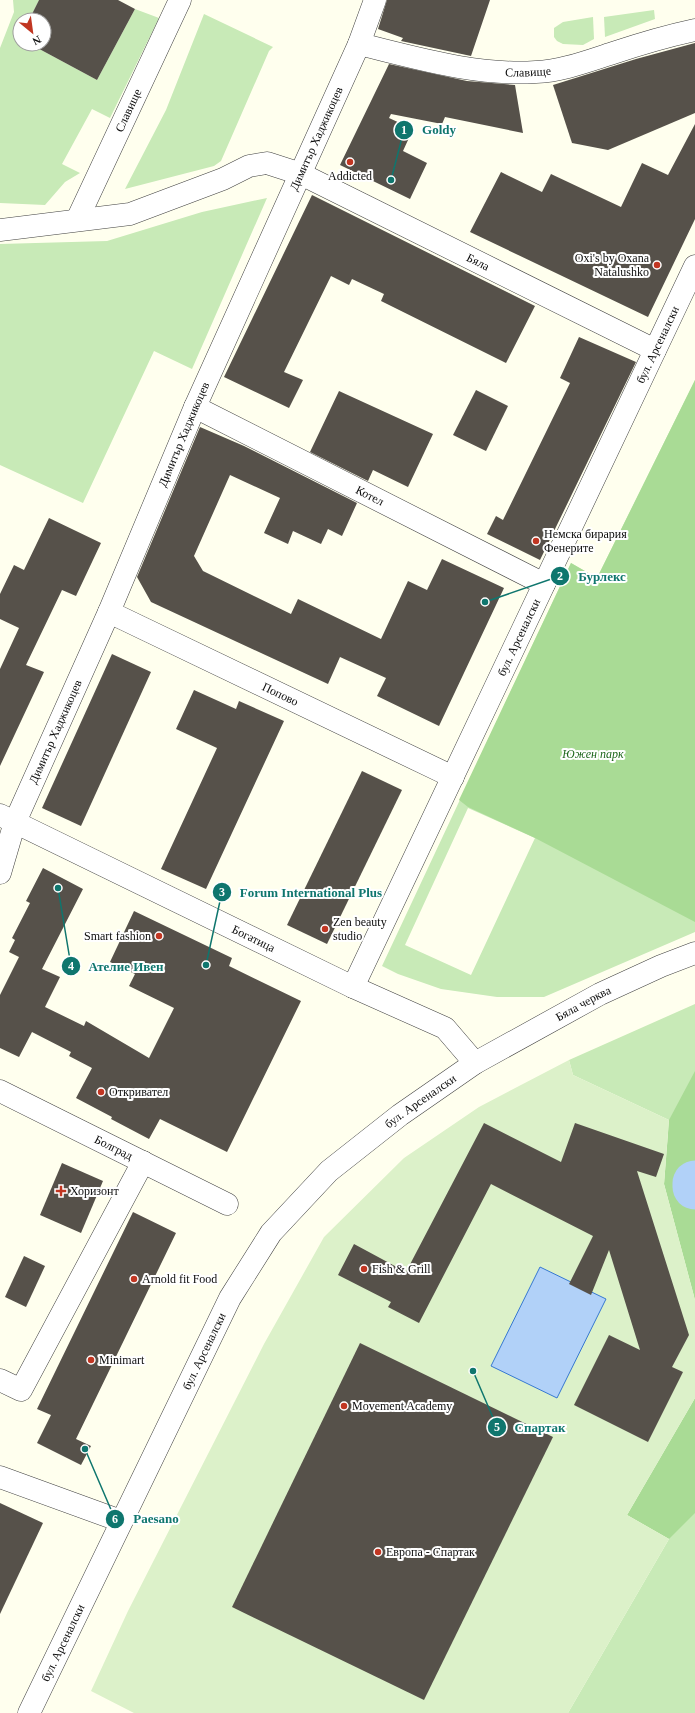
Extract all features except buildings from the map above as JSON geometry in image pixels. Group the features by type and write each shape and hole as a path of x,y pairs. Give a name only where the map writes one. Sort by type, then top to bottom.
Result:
{"street":[{"name":"Славище","path":"77,220 180,0"},
{"name":"Димитър Хаджикоцев","path":"0,873 8,818 109,612 195,407 359,44 375,0"},
{"name":"Славище","path":"359,44 444,64 493,72 537,72 569,66 657,39 695,30"},
{"path":"0,230 130,214 223,179 249,166 267,163 301,174"},
{"name":"Бяла","path":"301,174 655,350"},
{"name":"бул. Арсеналски","path":"353,987 695,266"},
{"name":"Котел","path":"195,407 544,584"},
{"name":"Попово","path":"109,612 453,777"},
{"name":"Богатица","path":"8,818 353,987 445,1028 475,1063"},
{"name":"Бяла черква","path":"475,1063 600,994 661,966 695,953"},
{"name":"бул. Арсеналски","path":"29,1713 230,1298 272,1233 329,1171 400,1115 475,1063"},
{"name":"Болград","path":"0,1091 227,1204"},
{"path":"0,1380 21,1390 143,1162"},
{"path":"0,1477 121,1521"}],"green space":[{"path":"13,0 39,0 33,12 14,12"},
{"path":"135,9 159,18 110,118 92,109 62,164 80,173 65,182 45,205 0,203 0,48 12,17 12,52 45,52 97,80"},
{"path":"654,10 655,19 605,37 604,17"},
{"path":"204,14 273,47 269,51 221,161 214,166 125,189 166,110"},
{"path":"593,17 594,39 583,45 563,44 557,41 554,37 554,28 563,22"},
{"path":"267,198 192,369 154,351 83,503 0,465 0,244 107,241 202,212"},
{"name":"Южен парк","path":"695,380 695,932 544,997 497,997 441,989 398,974 382,966 571,563 597,578","holes":["468,808 535,838 471,975 405,945"]},
{"name":"Южен парк","path":"695,380 695,922 535,838 468,807 459,800 571,563 597,578"},
{"path":"695,1004 695,1300 668,1138 669,1120 573,1075 569,1060"},
{"path":"569,1060 573,1075 669,1120 664,1184 695,1300 695,1398 627,1515 669,1539 568,1713 134,1713 91,1691 128,1611 264,1344 324,1237 404,1158 479,1107"},
{"path":"695,1071 695,1300 664,1184 669,1120"},
{"path":"695,1398 695,1713 568,1713 669,1539"},
{"path":"695,1398 695,1513 669,1539 627,1515"}],"water":[{"path":"540,1267 606,1299 557,1398 491,1366"}],"place":[{"name":"Addicted","path":"350,162"},
{"name":"Goldy","path":"391,180"},
{"name":"Oxi's by Oxana Natalushko","path":"657,265"},
{"name":"Немска бирария Фенерите","path":"536,541"},
{"name":"Бурлекс","path":"485,602"},
{"name":"Ателие Ивен","path":"58,888"},
{"name":"Zen beauty studio","path":"325,929"},
{"name":"Smart fashion","path":"159,936"},
{"name":"Forum International Plus","path":"206,965"},
{"name":"Откривател","path":"101,1092"},
{"name":"Хоризонт","path":"61,1191"},
{"name":"Fish & Grill","path":"364,1269"},
{"name":"Arnold fit Food","path":"134,1279"},
{"name":"Minimart","path":"91,1360"},
{"name":"Спартак","path":"473,1371"},
{"name":"Movement Academy","path":"344,1406"},
{"name":"Paesano","path":"85,1449"},
{"name":"Европа - Спартак","path":"378,1552"}]}
